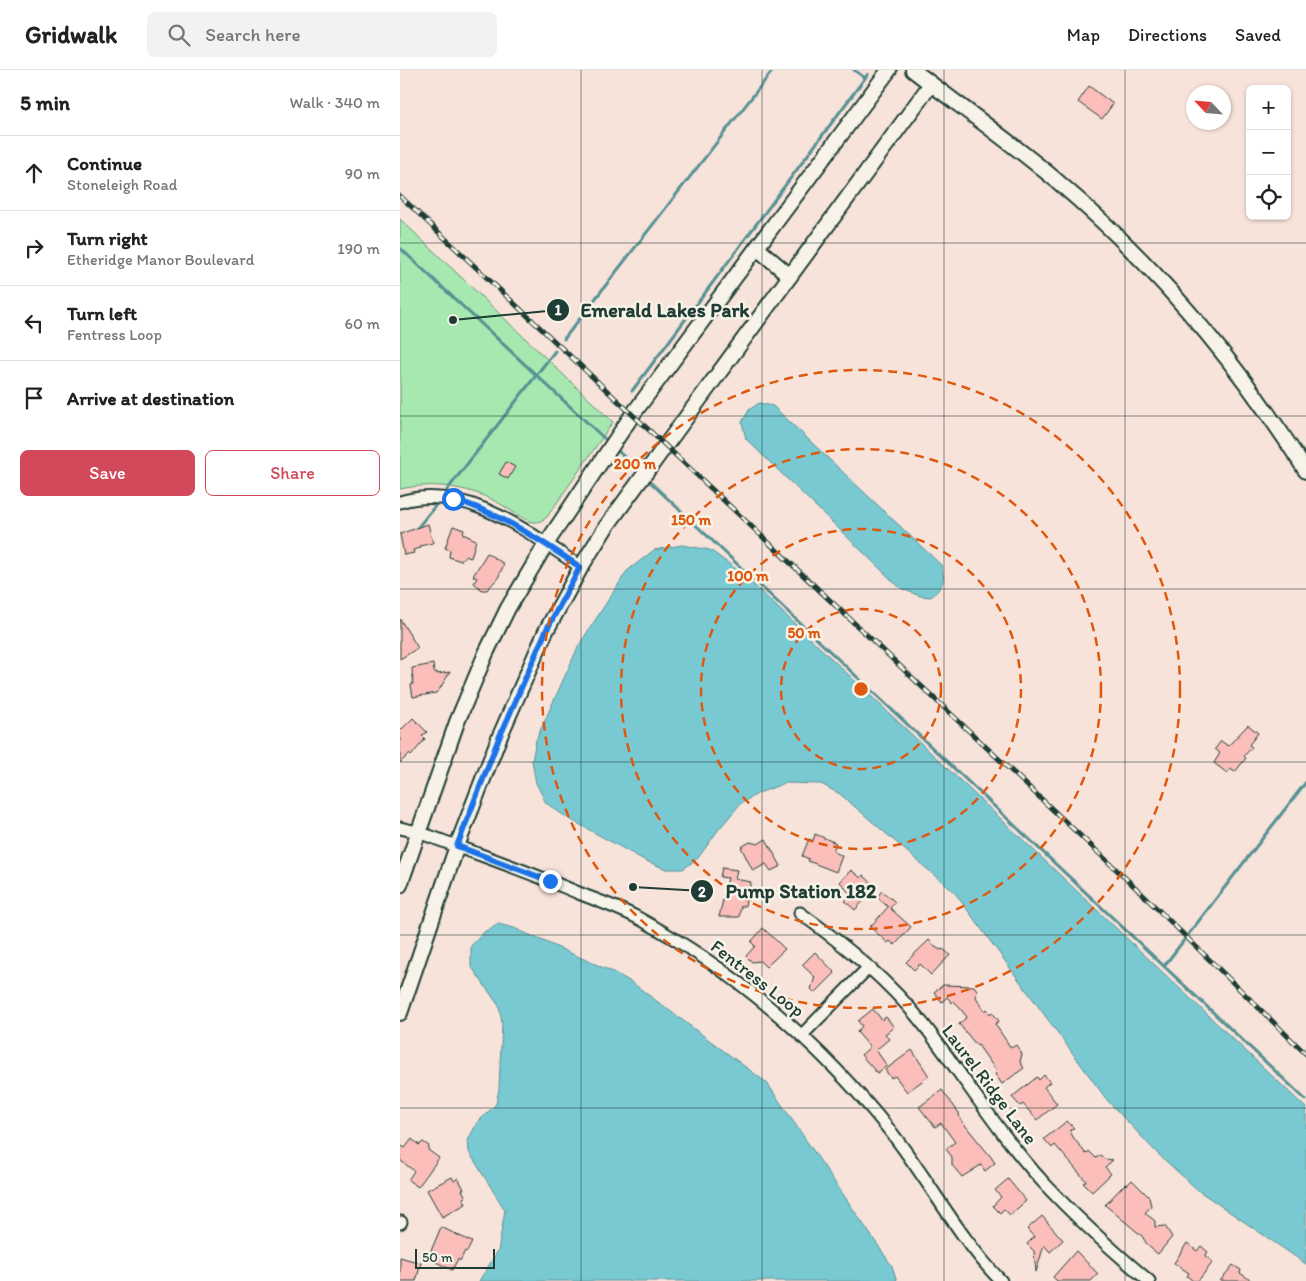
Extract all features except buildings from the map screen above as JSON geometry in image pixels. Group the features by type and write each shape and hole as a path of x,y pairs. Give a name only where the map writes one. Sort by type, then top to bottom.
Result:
{"main road":[{"path":"400,885 457,722 486,652 508,608 546,544 633,414 889,70"},
{"path":"913,70 1057,181 1136,255 1242,376 1306,471"},
{"path":"400,1013 457,846 499,738 546,631 580,567 612,520 931,84"},
{"path":"757,248 790,276"}],"street":[{"path":"400,502 431,497 453,499 475,506 502,518 580,567"},
{"name":"Fentress Loop","path":"400,828 418,832 550,881 639,918 689,947 746,988 802,1035 845,1079 891,1132 971,1245 1001,1281"},
{"name":"Laurel Ridge Lane","path":"800,913 849,948 869,967 923,1024 1042,1182 1110,1248 1149,1281"},
{"path":"802,1035 869,967"}],"green space":[{"path":"400,219 613,422 547,517 541,521 529,521 495,501 460,489 425,486 400,489"}],"water":[{"path":"759,403 773,406 941,565 942,583 931,597 920,596 900,588 746,439 742,422 749,410"},
{"path":"682,545 710,550 739,571 1306,1108 1306,1264 1199,1191 1157,1153 1107,1100 955,893 840,794 821,784 785,783 759,793 741,803 698,858 683,869 666,869 646,861 566,817 546,803 536,783 532,761 536,740 579,645 627,571 654,550"},
{"path":"498,924 514,928 613,972 631,982 767,1083 892,1266 897,1281 479,1281 498,1251 505,1210 469,1152 468,1140 477,1123 496,1104 499,1089 502,1023 499,1006 471,966 471,946 484,932"}],"waterway":[{"path":"564,339 773,70"},
{"path":"854,70 865,78"},
{"path":"632,391 868,74"},
{"path":"400,248 607,441"},
{"path":"447,490 555,351"},
{"path":"616,449 639,471"},
{"path":"648,480 1306,1100"},
{"path":"415,531 435,506"},
{"path":"1164,966 1306,782"}],"railway":[{"path":"400,196 1136,888 1306,1054"}],"place":[{"name":"Emerald Lakes Park","path":"453,320"},
{"name":"Pump Station 182","path":"633,887"}],"route":[{"path":"453,499 502,518 580,567 546,631 499,738 457,846 550,881"}]}
